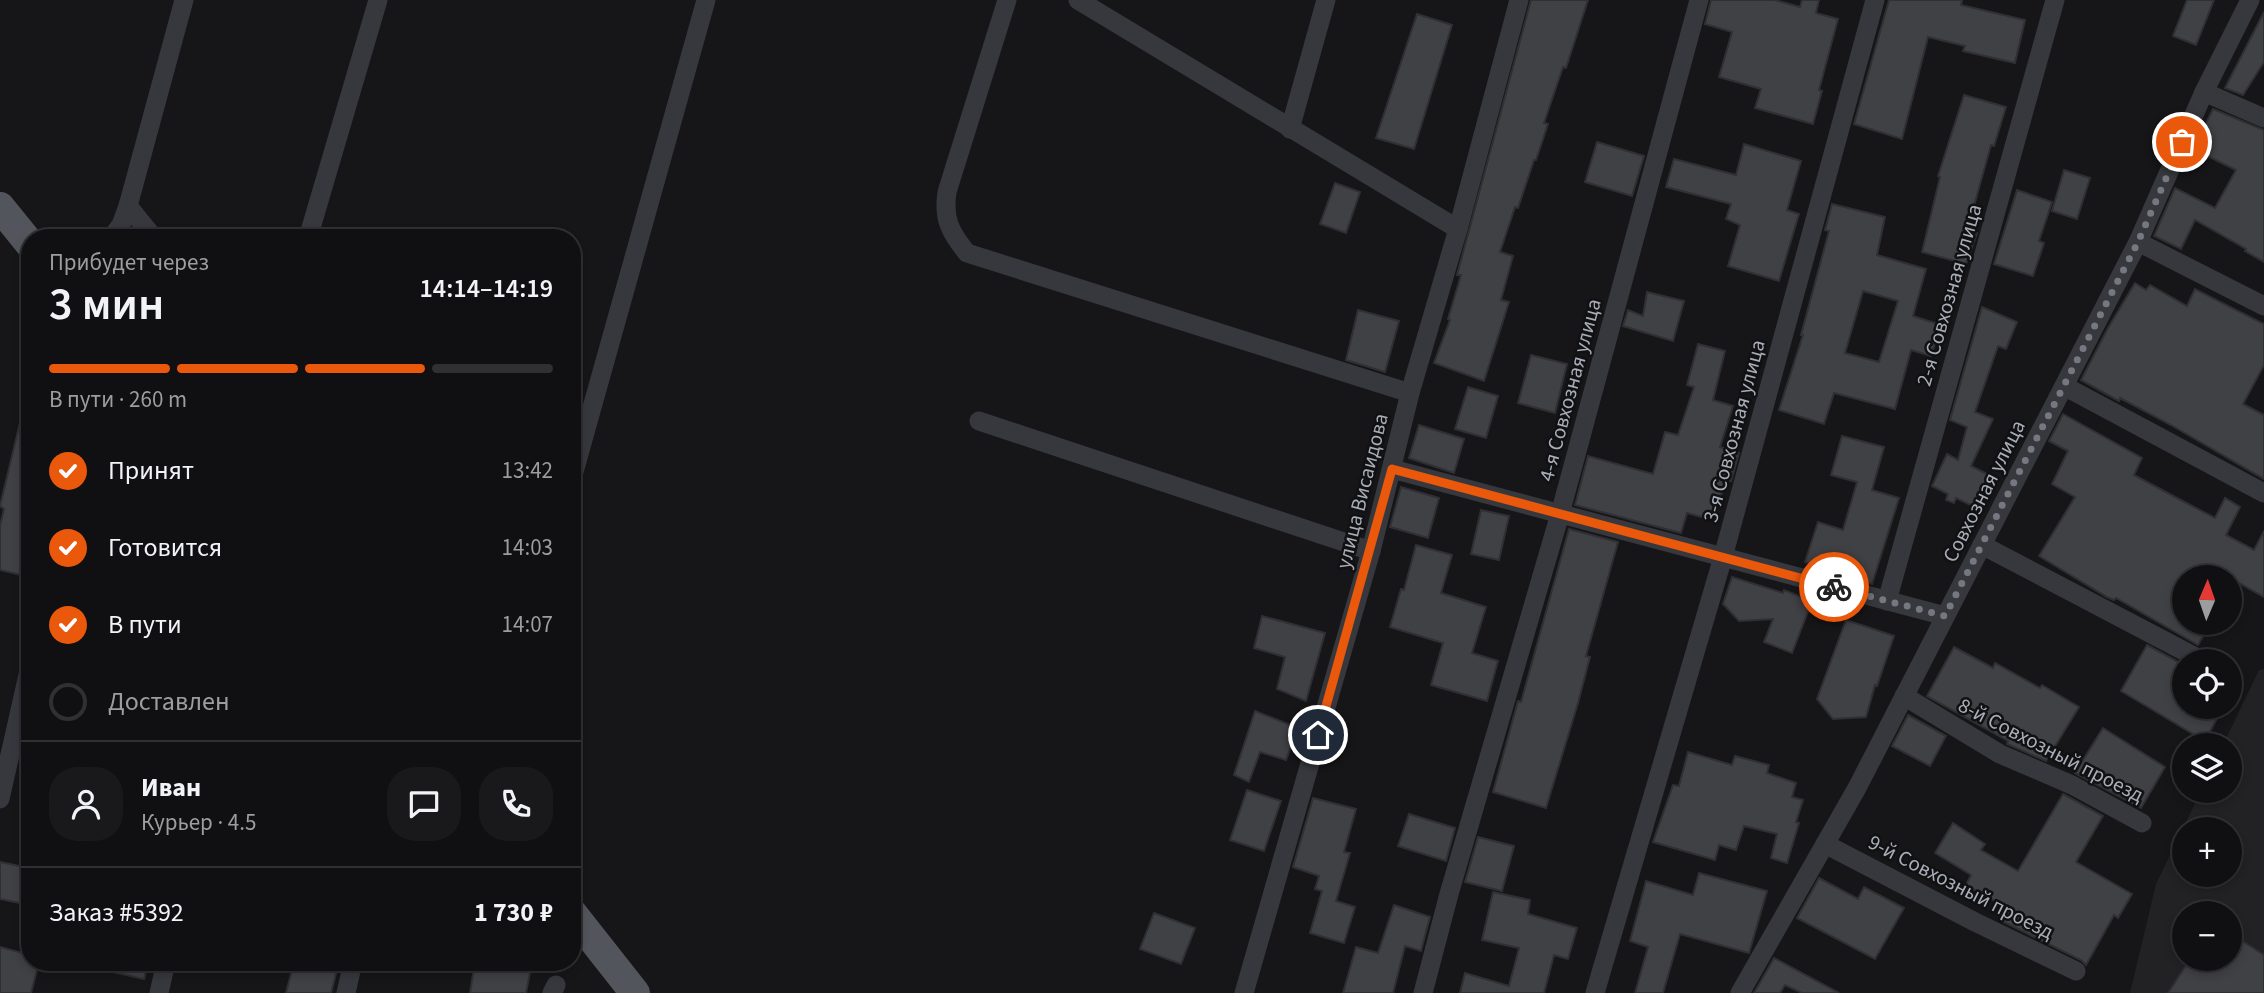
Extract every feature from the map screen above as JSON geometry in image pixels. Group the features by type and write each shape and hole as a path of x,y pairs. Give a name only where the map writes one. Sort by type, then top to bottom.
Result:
{"main road":[{"path":"0,207 21,233"},
{"path":"581,924 635,993"}],"street":[{"path":"118,229 128,206 184,0"},
{"path":"311,229 378,0"},
{"path":"581,447 706,0"},
{"path":"1007,0 947,192 944,212 954,237 967,253 1410,393"},
{"path":"1078,0 1458,229"},
{"path":"1290,129 1326,0"},
{"name":"улица Висаидова","path":"1244,993 1371,551 1410,393 1458,229 1519,0"},
{"name":"4-я Совхозная улица","path":"1423,993 1449,894 1560,514 1699,0"},
{"name":"3-я Совхозная улица","path":"1595,993 1723,557 1875,0"},
{"name":"2-я Совхозная улица","path":"1887,601 2055,0"},
{"name":"Совхозная улица","path":"1740,993 1857,788 2138,242 2204,92 2250,0"},
{"path":"2204,92 2264,118"},
{"path":"128,206 147,229"},
{"path":"2138,242 2264,306"},
{"path":"2064,386 2264,493"},
{"path":"979,421 1371,551"},
{"path":"1392,469 1945,616"},
{"path":"1982,545 2180,649"},
{"path":"0,799 5,750 21,696"},
{"name":"8-й Совхозный проезд","path":"1904,696 2000,754 2072,785 2141,823"},
{"name":"9-й Совхозный проезд","path":"1825,844 1975,922 2077,971"},
{"path":"159,993 164,971"},
{"path":"346,993 351,971"}],"shaded area":[{"path":"2264,669 2264,993 2130,993 2156,884 2172,851 2172,887 2242,887 2242,817 2188,817 2195,803 2242,803 2242,733 2229,733 2235,719 2242,719 2242,705 2259,670"}],"building":[{"path":"1531,0 1588,0 1566,68 1563,67 1544,123 1548,124 1536,160 1518,208 1515,207 1500,252 1513,256 1501,300 1509,302 1484,381 1434,363 1450,320 1448,319 1461,275 1457,275"},
{"path":"1711,0 1775,0 1800,7 1802,0 1819,0 1816,13 1838,19 1813,124 1755,108 1761,89 1719,77 1732,32 1705,24"},
{"path":"1889,0 1962,0 1961,5 2025,20 2015,63 1963,51 1965,46 1928,37 1902,139 1854,124"},
{"path":"2187,0 2214,0 2196,45 2173,36"},
{"path":"2264,12 2264,62 2243,95 2225,88"},
{"path":"1417,14 1452,25 1414,149 1376,138"},
{"path":"1964,95 2006,107 1994,146 1991,145 1967,231 1977,233 1966,264 1922,252 1940,177 1938,176"},
{"path":"2213,109 2264,130 2264,262 2195,220 2181,249 2154,236 2175,188 2215,208 2236,170 2193,149"},
{"path":"1597,142 1644,156 1632,196 1585,182"},
{"path":"1744,144 1801,161 1787,210 1799,214 1779,281 1728,266 1740,225 1726,219 1731,204 1666,187 1674,159 1736,175"},
{"path":"2064,170 2090,178 2077,219 2052,211"},
{"path":"1335,183 1360,192 1346,233 1320,224"},
{"path":"2017,190 2052,202 2039,241 2044,243 2033,276 1994,264"},
{"path":"1832,204 1885,217 1877,255 1926,269 1913,316 1941,325 1931,356 1911,350 1895,409 1834,393 1824,424 1779,410 1803,335 1829,231 1825,230","holes":["1863,291 1898,301 1879,362 1845,353"]},
{"path":"2135,283 2146,290 2150,285 2187,306 2195,289 2264,324 2264,365 2243,404 2264,415 2264,479 2171,425 2081,380"},
{"path":"1647,292 1684,301 1673,341 1623,326 1628,310 1643,316"},
{"path":"1982,307 2017,322 2006,349 1998,346 1975,412 1993,419 1971,466 1993,477 1977,508 1956,498 1954,503 1946,500 1948,494 1932,486 1947,454 1958,460 1967,427 1950,420"},
{"path":"1358,310 1399,321 1385,372 1346,360"},
{"path":"1698,344 1725,351 1713,400 1733,406 1720,447 1739,453 1731,481 1726,480 1713,520 1687,513 1681,533 1575,505 1588,456 1653,474 1665,432 1678,435 1694,387 1687,385"},
{"path":"1531,355 1567,364 1555,413 1518,403"},
{"path":"1468,387 1498,396 1486,438 1455,429"},
{"path":"2063,414 2142,458 2134,475 2215,518 2225,498 2240,507 2226,535 2254,550 2264,531 2264,597 2242,585 2242,565 2172,565 2172,630 2116,598 2114,600 2107,597 2039,556 2075,497 2052,484 2068,451 2049,441"},
{"path":"21,418 21,575 0,570 0,526 4,509 0,506"},
{"path":"1419,425 1464,439 1454,473 1409,458"},
{"path":"1842,436 1884,447 1872,490 1899,498 1872,584 1805,562 1818,522 1843,530 1857,482 1831,475"},
{"path":"1401,487 1439,498 1428,538 1390,527"},
{"path":"1481,510 1509,516 1499,560 1471,554"},
{"path":"1569,529 1618,542 1586,656 1590,657 1578,703 1546,808 1493,792"},
{"path":"1416,545 1452,555 1441,593 1486,607 1472,653 1498,661 1487,701 1431,685 1443,643 1390,627 1401,589 1404,590"},
{"path":"1732,577 1783,593 1784,590 1812,601 1792,653 1764,642 1773,619 1739,621 1723,604"},
{"path":"1262,616 1325,633 1306,701 1277,689 1285,657 1254,648"},
{"path":"1846,620 1894,636 1866,717 1833,719 1817,699"},
{"path":"2181,635 2204,635 2198,645"},
{"path":"2147,645 2172,659 2172,719 2217,719 2209,733 2192,733 2121,691"},
{"path":"1954,647 1993,668 1995,663 2040,688 2042,685 2079,707 2046,761 2007,744 2008,741 1927,696"},
{"path":"1255,711 1298,728 1286,760 1260,752 1249,782 1234,775"},
{"path":"1908,715 1946,736 1930,766 1892,746"},
{"path":"2103,728 2165,767 2141,808 2075,773"},
{"path":"1688,752 1732,765 1735,756 1769,765 1767,773 1796,783 1792,797 1803,800 1787,863 1771,858 1777,834 1744,826 1736,850 1719,845 1715,860 1653,842 1673,785 1679,786"},
{"path":"1247,790 1281,801 1264,851 1230,840"},
{"path":"2063,794 2103,816 2076,862 2132,894 2118,918 2114,915 2086,965 2081,960 2000,920 2007,908 1966,885 1971,875 1935,853 1953,823 1985,844 1981,850 2018,871"},
{"path":"1313,798 1356,809 1344,852 1350,853 1336,901 1355,907 1344,943 1310,933 1322,891 1315,889 1319,876 1293,867"},
{"path":"1409,814 1455,828 1446,861 1398,846"},
{"path":"1478,837 1514,846 1502,891 1465,882"},
{"path":"0,862 21,866 21,903 0,899"},
{"path":"1699,873 1767,891 1749,953 1680,934 1663,993 1635,993 1648,947 1630,941 1646,881 1693,895"},
{"path":"1819,878 1858,899 1864,887 1904,908 1875,959 1797,918"},
{"path":"1493,892 1530,900 1528,914 1577,928 1568,959 1554,955 1544,993 1460,993 1465,973 1509,986 1519,948 1482,940"},
{"path":"1394,905 1430,917 1421,951 1405,946 1393,993 1343,993 1356,947 1378,953"},
{"path":"1154,913 1195,928 1181,964 1140,949"},
{"path":"2242,941 2264,955 2264,993 2168,993 2182,971 2242,971"},
{"path":"0,947 21,953 21,971 37,971 31,993 0,993"},
{"path":"1774,958 1839,993 1802,993 1785,985 1780,993 1754,993"},
{"path":"109,971 146,971 144,979"},
{"path":"292,971 337,971 331,993 286,993"},
{"path":"474,971 530,971 526,993 470,993"}],"way so far":[{"path":"1834,587 1945,616 2138,242 2182,142"}],"route":[{"path":"1318,735 1392,469 1834,587"}]}
